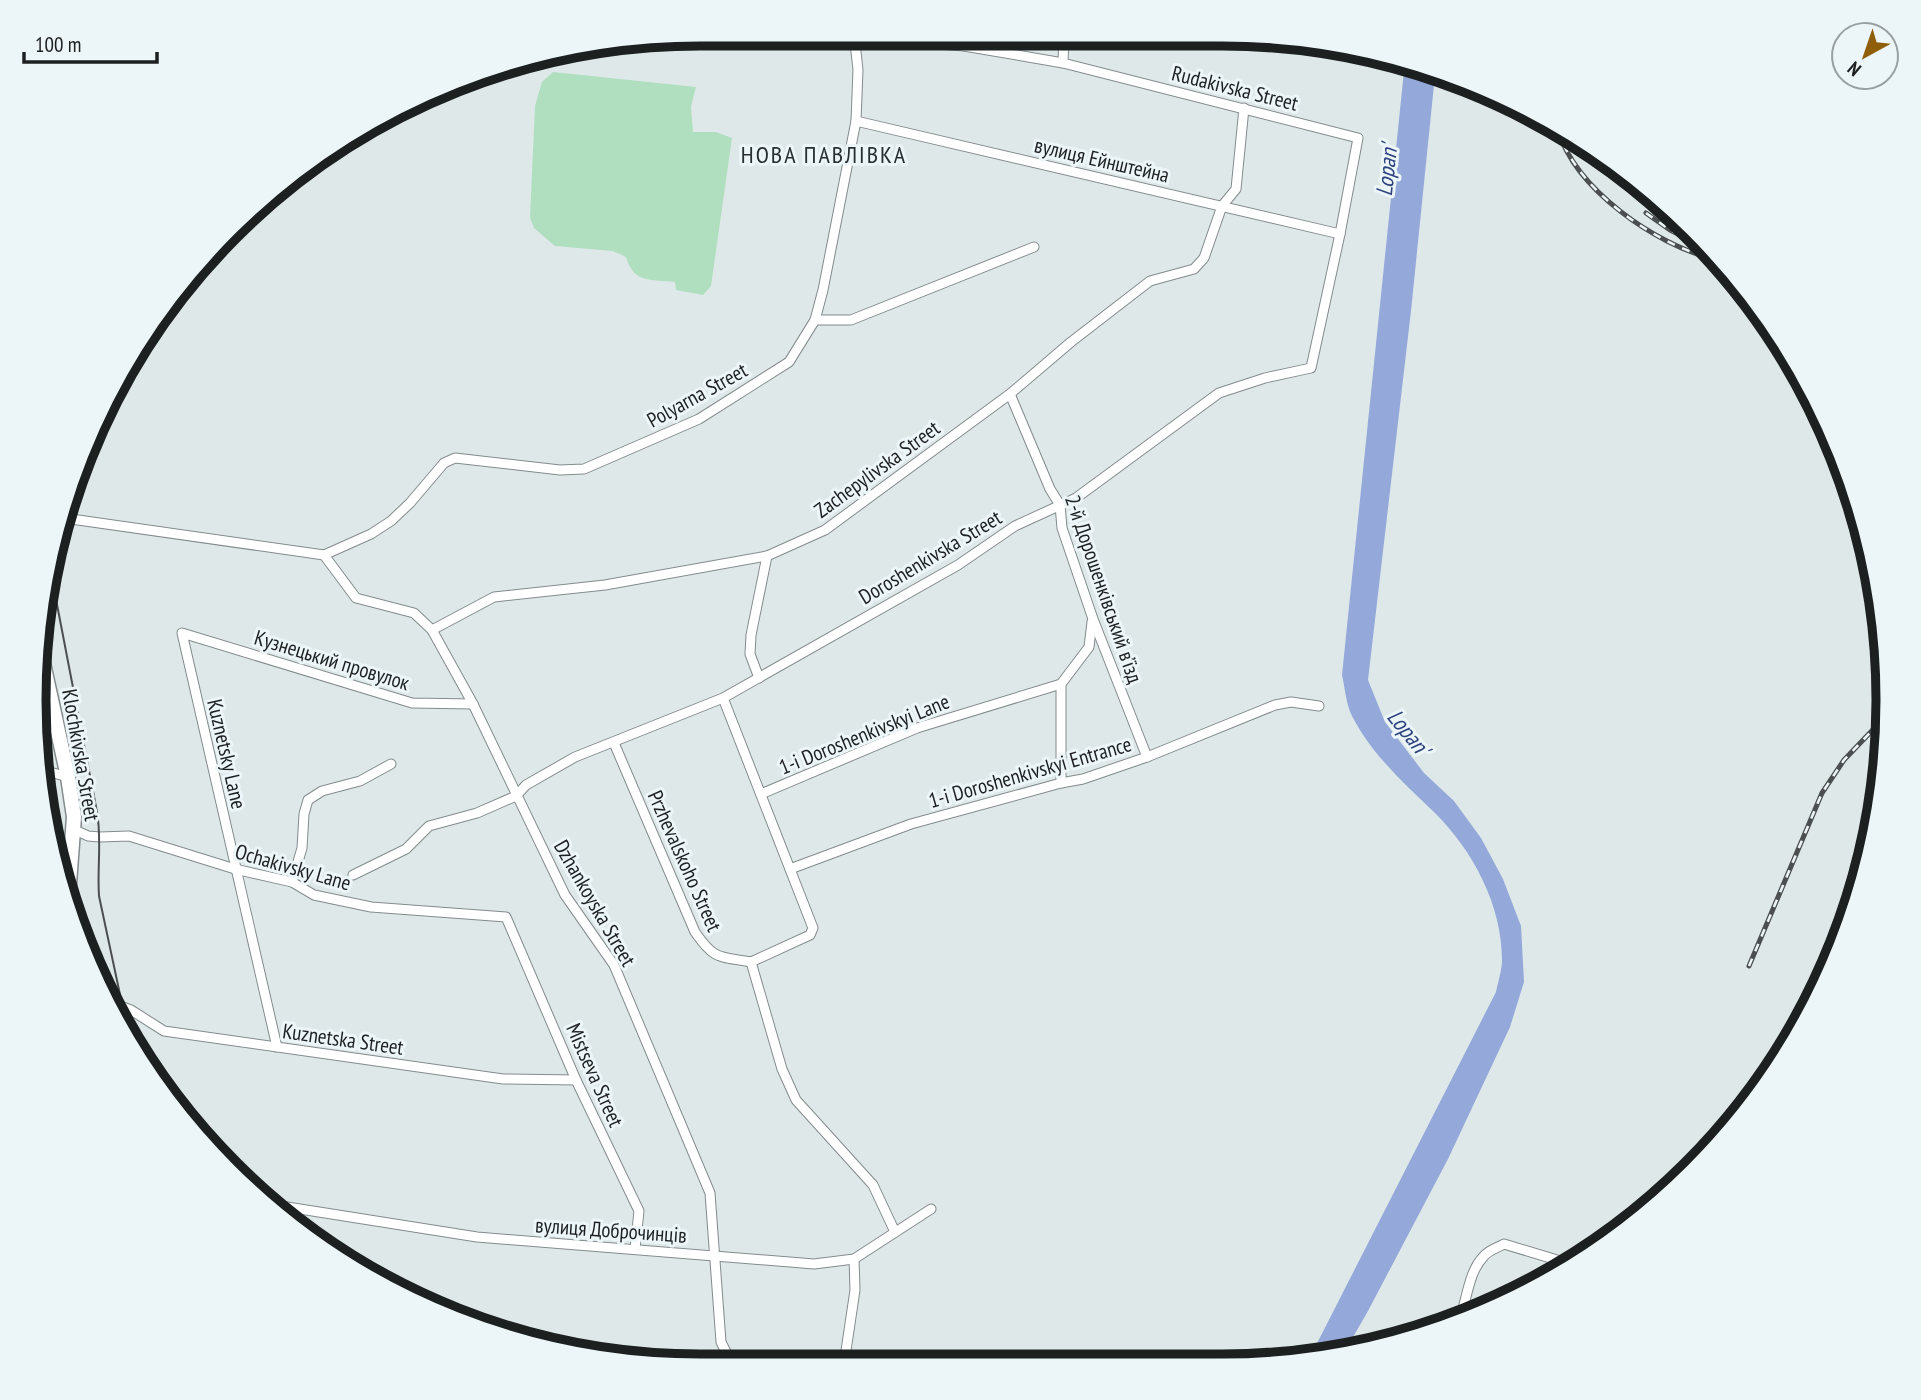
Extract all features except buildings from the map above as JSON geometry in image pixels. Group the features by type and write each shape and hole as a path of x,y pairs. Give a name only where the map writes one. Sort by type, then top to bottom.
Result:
{"main road":[{"name":"Klochkivska Street","path":"46,679 73,805 75,830 70,875"}],"street":[{"path":"855,46 858,70 856,121 815,320 851,320 1034,247"},
{"name":"Rudakivska Street","path":"964,46 1063,63 1358,138"},
{"path":"1063,63 1064,46"},
{"path":"1222,206 1236,189 1244,108"},
{"name":"вулиця Ейнштейна","path":"856,121 1340,234"},
{"name":"Doroshenkivska Street","path":"354,875 406,849 429,826 477,813 516,796 526,785 575,757 723,698 759,678 958,565 1015,526 1076,498 1219,393 1265,378 1311,368 1358,138"},
{"name":"Zachepylivska Street","path":"432,630 495,597 605,585 767,556 825,530 1010,394 1071,342 1150,281 1194,269 1204,258 1222,206"},
{"name":"Polyarna Street","path":"324,555 371,534 391,521 444,463 455,458 560,470 584,469 699,419 789,362 815,320"},
{"name":"2-й Дорошенківський в’їзд","path":"1010,394 1050,489 1060,505 1062,528 1093,620 1147,757"},
{"path":"71,519 324,555"},
{"name":"Dzhankoyska Street","path":"324,555 356,598 414,613 432,630 473,704 565,895 614,965 710,1193 721,1342 727,1354"},
{"path":"759,678 750,654 751,635 767,556"},
{"path":"1061,783 1061,684 1089,647 1093,620"},
{"name":"Kuznetsky Lane","path":"277,1047 182,633 412,703 473,704"},
{"name":"1-i Doroshenkivskyi Lane","path":"761,794 917,728 1061,684"},
{"path":"723,698 813,928 810,935 751,962 782,1069 796,1100 873,1185 895,1232"},
{"name":"1-i Doroshenkivskyi Entrance","path":"790,869 911,824 1083,779 1147,757 1275,705 1291,702 1319,706"},
{"name":"Przhevalskoho Street","path":"614,743 695,932 714,955 751,962"},
{"path":"292,882 302,848 303,814 308,800 322,791 360,781 391,764"},
{"path":"50,772 68,777"},
{"name":"Ochakivsky Lane","path":"75,830 88,836 129,836 235,869 292,882 314,894 371,907 506,917"},
{"name":"Mistseva Street","path":"506,917 576,1080 639,1211 635,1249"},
{"name":"Kuznetska Street","path":"122,1007 164,1031 503,1079 576,1080"},
{"name":"вулиця Доброчинців","path":"287,1207 477,1237 814,1264 854,1259"},
{"path":"846,1354 855,1290 854,1259 931,1209"},
{"path":"1463,1308 1473,1275 1482,1258 1504,1244 1558,1261"}],"green space":[{"path":"553,72 696,87 691,107 693,132 716,132 732,138 711,286 703,295 676,290 675,282 639,276 629,266 626,257 613,251 555,246 534,228 530,218 535,106 542,82"},
{"path":"80,910 86,915 94,946"}],"water":[{"path":"1404,72 1434,81 1368,680 1385,722 1424,773 1454,801 1481,838 1503,879 1521,926 1524,982 1510,1027 1448,1159 1368,1311 1350,1342 1315,1348 1496,992 1502,964 1497,919 1483,880 1462,844 1449,828 1389,768 1360,730 1350,711 1342,675"}],"tram line":[{"path":"55,592 97,812 99,896 123,1008"}],"railway":[{"path":"1563,142 1582,173 1620,211 1667,241 1701,255"},
{"path":"1646,213 1684,237"},
{"path":"1749,966 1822,793 1844,760 1875,728"}],"district":[{"name":"НОВА ПАВЛІВКА","path":"824,154"}],"water label":[{"name":"Lopan'","path":"1386,170"},
{"name":"Lopan'","path":"1409,732"}]}
